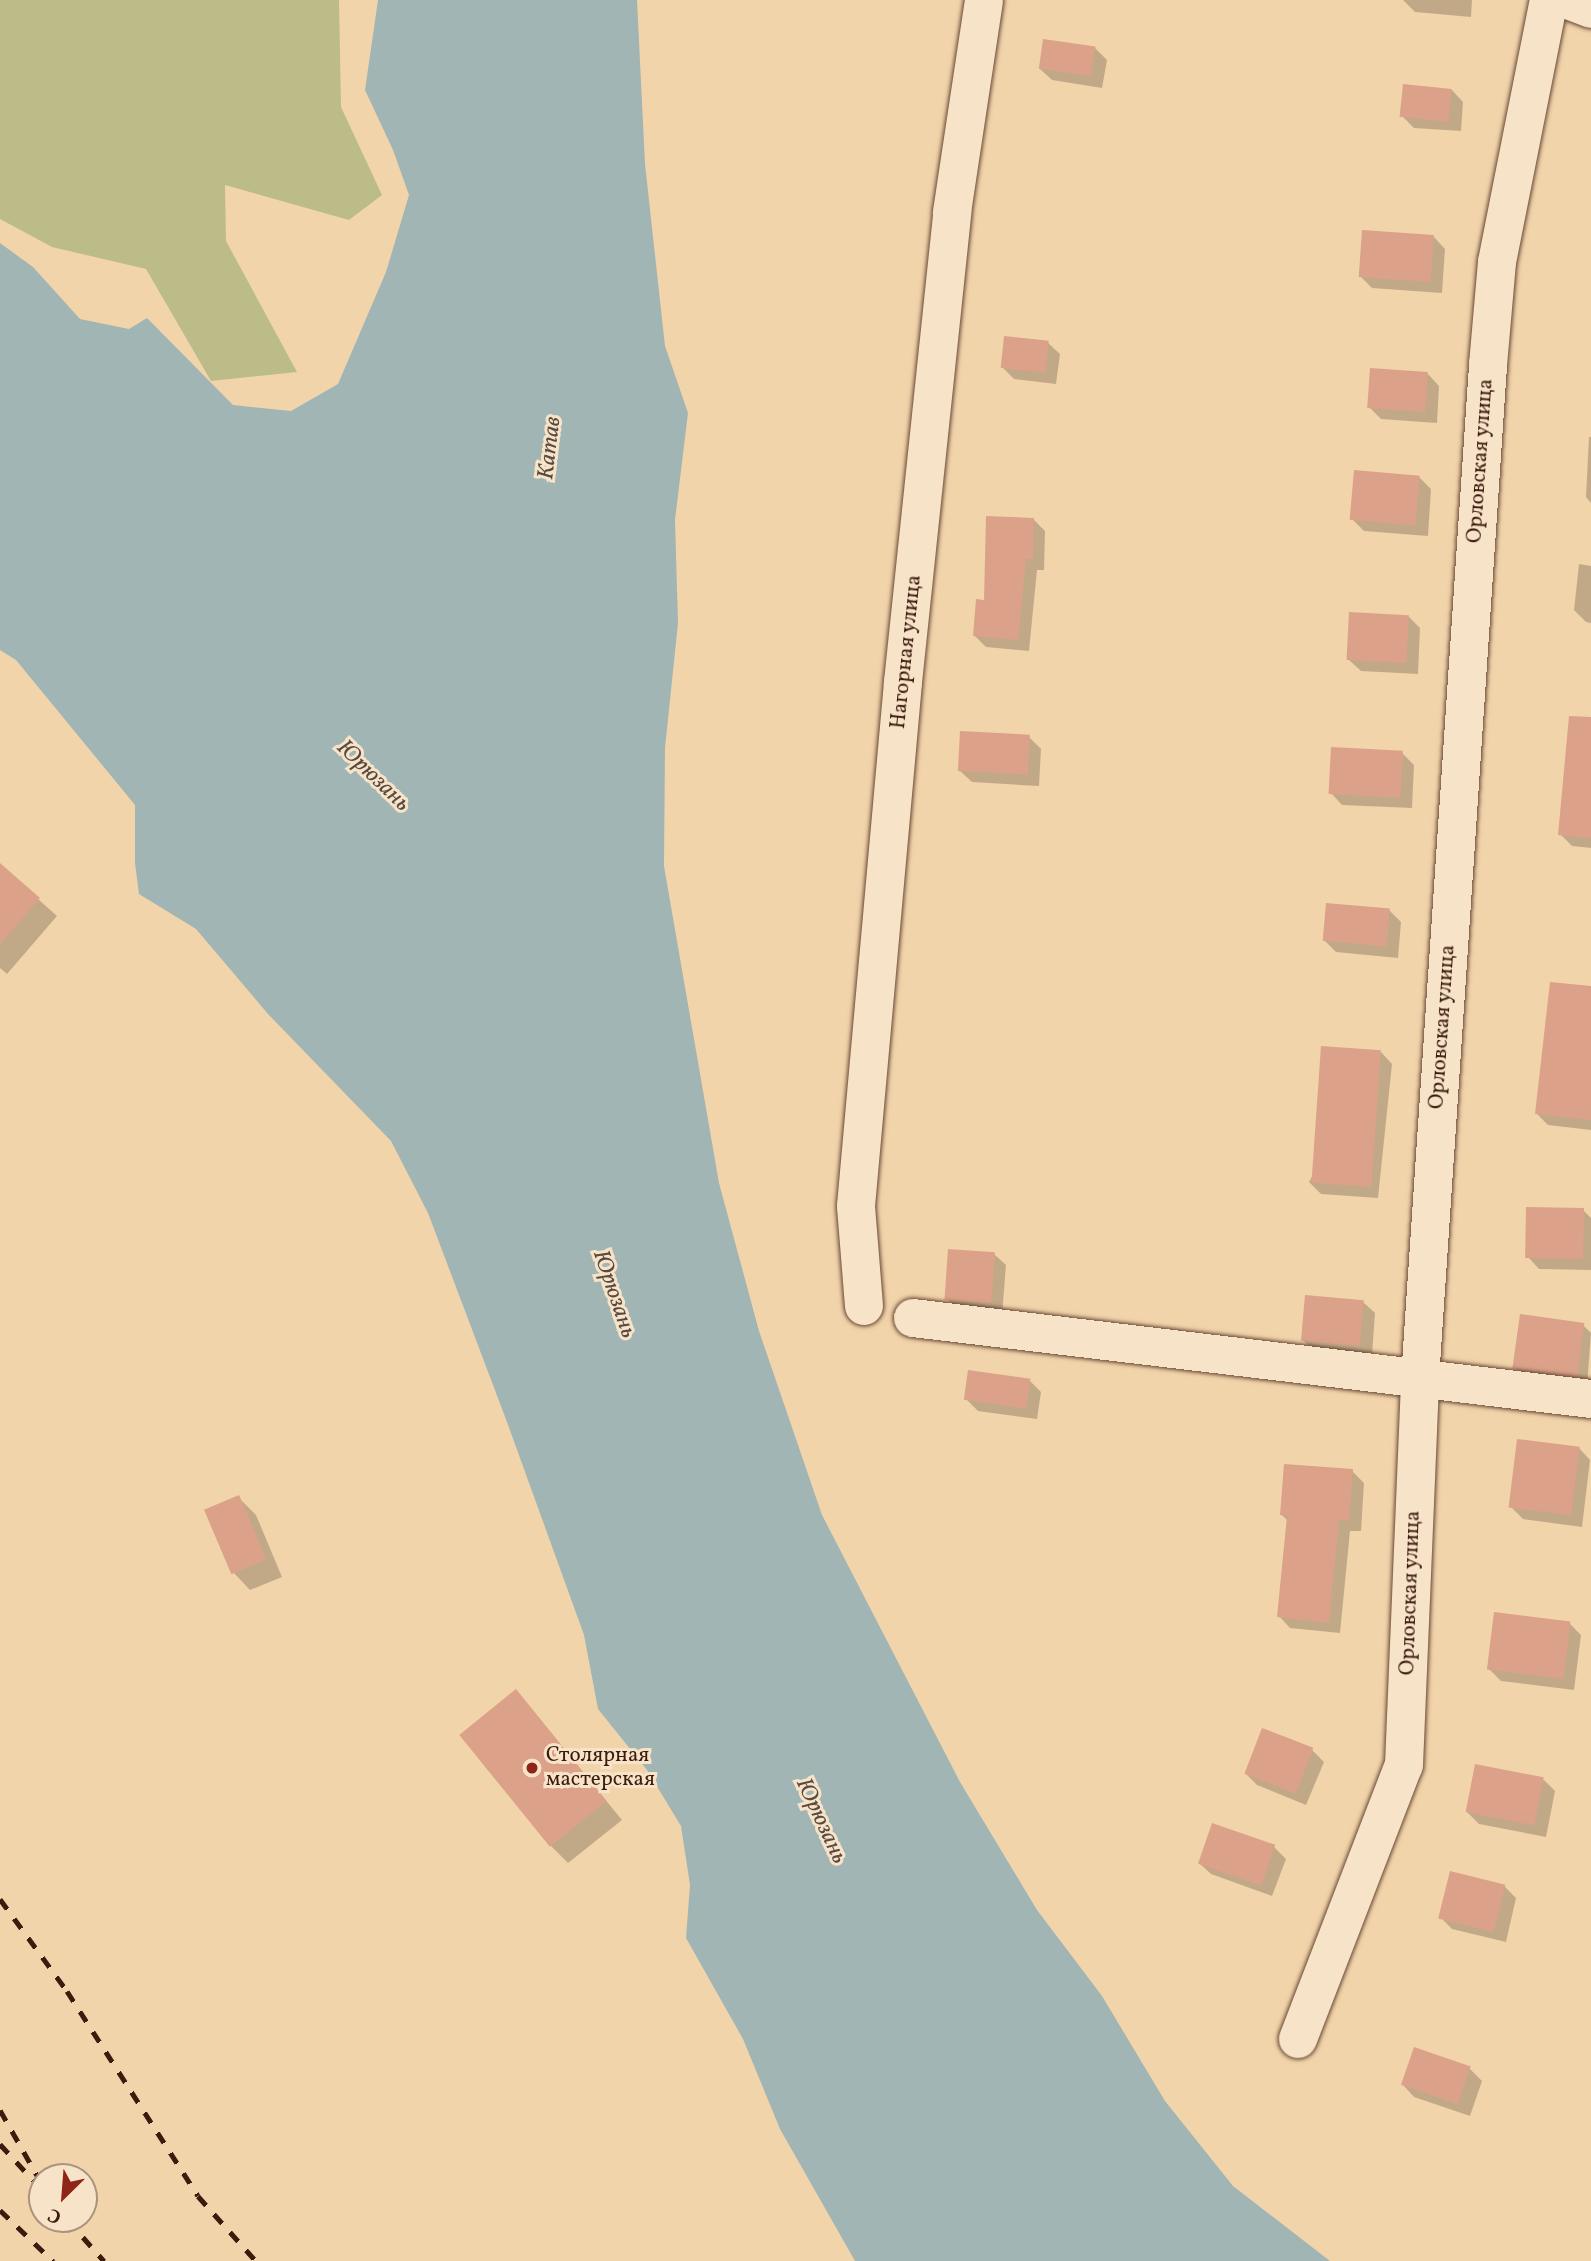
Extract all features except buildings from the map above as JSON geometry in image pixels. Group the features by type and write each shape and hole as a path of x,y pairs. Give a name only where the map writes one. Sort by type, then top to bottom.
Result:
{"street":[{"name":"Нагорная улица","path":"864,1306 856,1206 899,724 952,212 984,0"},
{"name":"Орловская улица","path":"1298,2039 1404,1765 1420,1379 1488,365 1497,262 1549,0"},
{"path":"1568,0 1591,9"},
{"path":"913,1318 1591,1398"}],"green space":[{"path":"0,0 339,0 341,107 382,195 349,220 225,185 226,241 297,372 211,381 146,269 52,247 0,219"}],"water":[{"path":"378,0 637,0 645,164 665,346 688,413 675,520 678,623 665,748 664,866 719,1183 759,1331 822,1515 960,1782 1037,1910 1102,1996 1165,2101 1233,2186 1330,2261 855,2261 780,2129 743,2039 686,1938 690,1885 681,1826 647,1770 598,1709 584,1635 507,1422 428,1213 391,1141 268,1014 196,929 139,894 135,863 135,805 16,660 0,650 0,243 33,267 80,319 129,329 147,318 233,405 291,411 338,384 386,272 409,195 393,150 365,90"}],"railway":[{"path":"0,1899 67,1991 198,2196 256,2261"},
{"path":"0,2110 30,2163"},
{"path":"0,2144 28,2175"},
{"path":"0,2210 53,2261"},
{"path":"79,2233 104,2261"}],"place":[{"name":"Столярная мастерская","path":"532,1768"}],"water label":[{"name":"Катав","path":"550,448"},
{"name":"Юрюзань","path":"373,776"},
{"name":"Юрюзань","path":"614,1294"},
{"name":"Юрюзань","path":"821,1821"}]}
